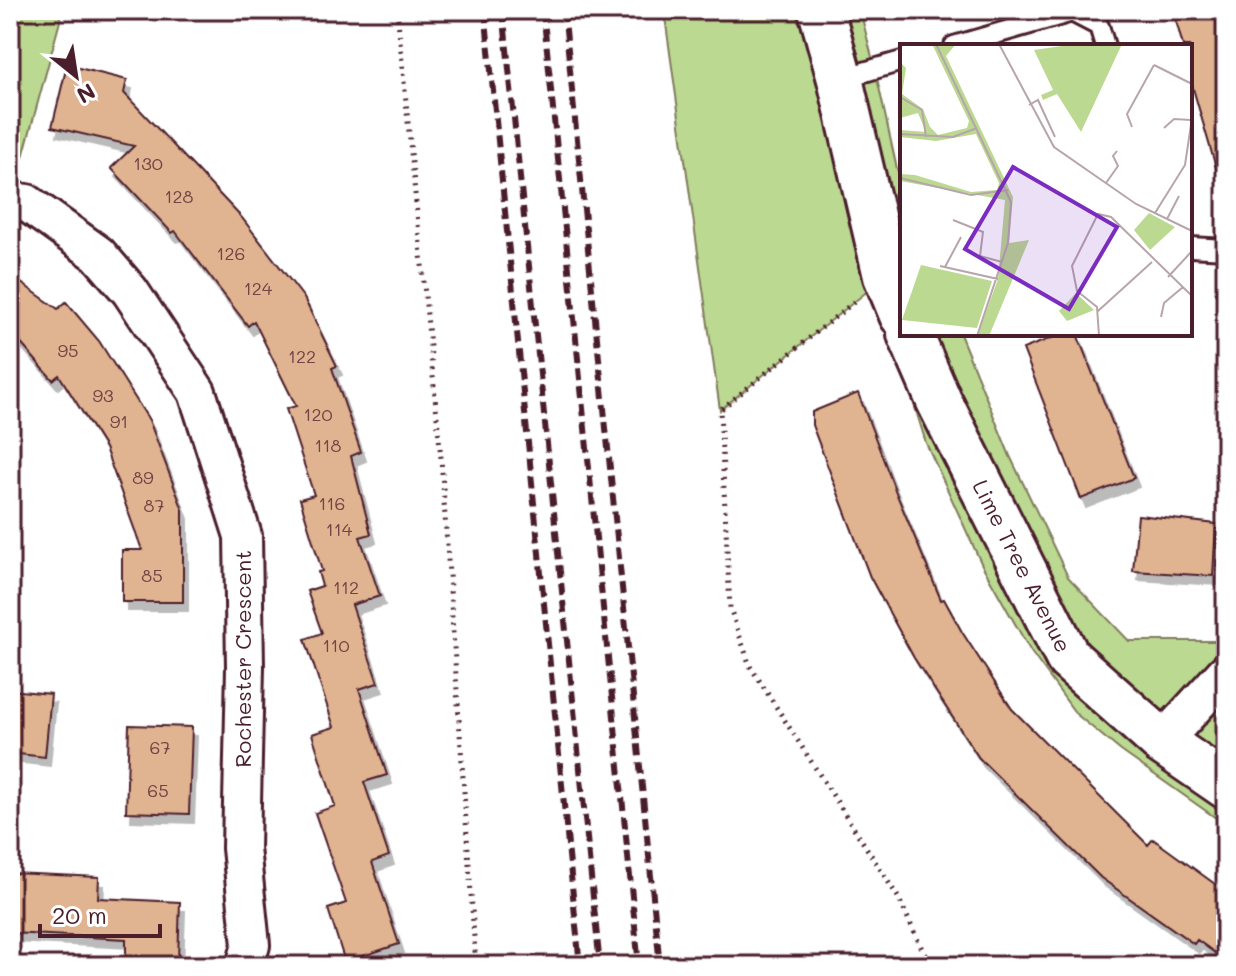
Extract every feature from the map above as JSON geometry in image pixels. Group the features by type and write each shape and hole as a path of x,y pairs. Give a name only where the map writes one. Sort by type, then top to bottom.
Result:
{"street":[{"path":"821,10 894,296"},
{"name":"Rochester Crescent","path":"10,201 27,203 98,254 130,291 197,392 243,536 245,667 241,848 251,945 245,966"},
{"name":"Lime Tree Avenue","path":"911,336 939,401 1068,658 1162,742 1226,786"},
{"path":"1162,742 1226,672"}],"lane":[{"path":"961,44 1072,12 1099,26 1104,44"},
{"path":"840,79 900,62"},
{"path":"1192,247 1226,249"}],"path":[{"path":"397,10 441,458 476,966"},
{"path":"894,296 720,410 730,608 750,666 898,897 930,966"}],"green space":[{"path":"10,10 63,10 17,179 10,177"},
{"path":"664,10 860,10 900,177 900,311 885,277 720,410"},
{"path":"910,336 961,336 1010,456 1068,577 1129,641 1218,641 1226,633 1226,825 1121,751 1076,714 1031,652 982,565 926,443 904,372"}],"building":[{"path":"1173,10 1226,10 1226,169 1217,171 1192,85 1192,44 1182,44"},
{"path":"67,65 127,80 124,93 242,218 304,298 337,366 332,368 361,452 351,456 371,534 360,537 380,596 352,605 378,683 359,689 387,775 364,782 389,856 372,862 399,944 345,962 328,909 346,903 315,813 335,806 312,734 334,727 305,639 322,633 307,591 322,586 318,572 322,571 300,499 314,495 286,409 296,406 254,321 248,326 175,231 172,233 111,168 134,146 52,127"},
{"path":"10,275 58,309 66,302 99,341 149,420 183,510 183,602 122,602 122,550 142,550 105,448 59,375 53,380 10,331"},
{"path":"1057,336 1078,336 1134,478 1081,499 1023,349"},
{"path":"858,393 941,600 944,599 1012,709 1148,845 1153,839 1226,892 1226,961 1197,940 1194,944 1101,878 979,758 914,658 870,577 812,425 812,412"},
{"path":"1138,515 1216,524 1213,576 1133,571"},
{"path":"10,690 51,694 45,757 10,753"},
{"path":"129,725 192,727 189,814 126,812"},
{"path":"12,873 99,877 98,898 180,902 178,960 126,958 126,939 10,933"}],"railway":[{"path":"485,10 580,966"},
{"path":"503,10 600,966"},
{"path":"543,10 639,966"},
{"path":"564,10 660,966"}]}
